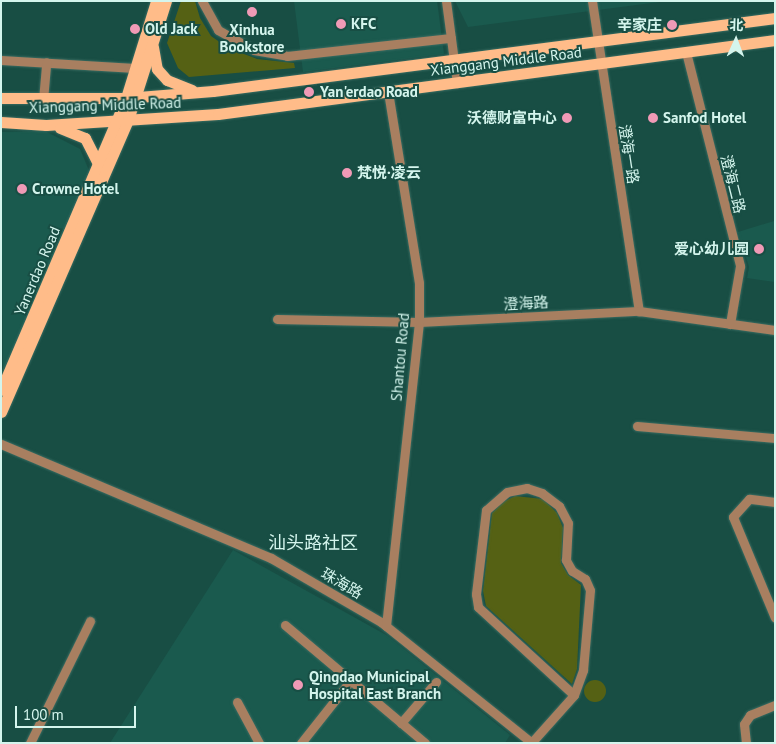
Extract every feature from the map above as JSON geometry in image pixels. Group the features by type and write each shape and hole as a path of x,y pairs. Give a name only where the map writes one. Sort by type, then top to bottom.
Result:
{"main road":[{"path":"131,98 135,68 156,1"},
{"path":"1,412 153,44 166,1"},
{"name":"Xianggang Middle Road","path":"1,98 43,100 131,98 201,92 454,62 775,18"},
{"name":"Xianggang Middle Road","path":"1,122 46,125 218,114 775,40"},
{"path":"153,44 158,69 167,80 201,92"},
{"path":"98,163 122,120"},
{"path":"46,125 71,130 85,138 98,163"},
{"name":"Yanerdao Road","path":"1,390 98,163"}],"street":[{"path":"202,1 218,30 254,50 287,56 451,38"},
{"path":"446,1 456,83"},
{"name":"澄海一路","path":"592,1 639,311"},
{"name":"澄海二路","path":"686,52 740,266 730,324"},
{"path":"1,60 135,68"},
{"path":"43,100 46,62"},
{"name":"Shantou Road","path":"386,626 419,322 419,283 388,92"},
{"name":"澄海路","path":"277,319 419,322 639,311 775,330"},
{"path":"637,426 775,438"},
{"name":"珠海路","path":"1,444 271,558 386,626 532,743"},
{"path":"532,743 574,695 583,670 590,590 585,579 572,571 566,560 568,523 559,506 542,493 527,488 507,492 486,510 476,594 478,607 574,695"},
{"path":"775,502 749,499 733,517 775,618"},
{"path":"30,743 90,621"},
{"path":"285,625 425,743"},
{"path":"301,743 351,680"},
{"path":"401,723 436,682"},
{"path":"237,702 259,743"},
{"path":"746,743 744,724 750,715 775,705"}],"shaded area":[{"path":"294,1 437,1 444,54 303,72"},
{"path":"455,1 667,1 468,27"},
{"path":"45,131 80,149 90,173 62,248 3,371 1,132"},
{"name":"爱心幼儿园","path":"774,221 775,282 747,278 749,267 738,232"},
{"name":"Qingdao Municipal Hospital East Branch","path":"233,550 388,636 510,735 505,743 110,743"}],"green space":[{"path":"181,1 195,1 200,18 211,36 228,48 257,59 294,63 295,68 189,77 178,68 167,43"},
{"path":"515,496 543,499 557,513 563,528 561,563 568,575 581,585 577,669 572,684 486,606 483,591 492,513 503,502"},
{"path":"595,680 603,683 606,691 603,699 595,702 587,699 584,691 587,683"}],"place":[{"name":"Xinhua Bookstore","path":"252,12"},
{"name":"KFC","path":"341,24"},
{"name":"辛家庄","path":"672,25"},
{"name":"Old Jack","path":"135,29"},
{"name":"Yan'erdao Road","path":"309,92"},
{"name":"沃德财富中心","path":"567,118"},
{"name":"Sanfod Hotel","path":"653,118"},
{"name":"梵悦·凌云","path":"347,173"},
{"name":"Crowne Hotel","path":"22,189"},
{"name":"爱心幼儿园","path":"759,249"},
{"name":"Qingdao Municipal Hospital East Branch","path":"298,685"}],"district":[{"name":"汕头路社区","path":"313,543"}]}
